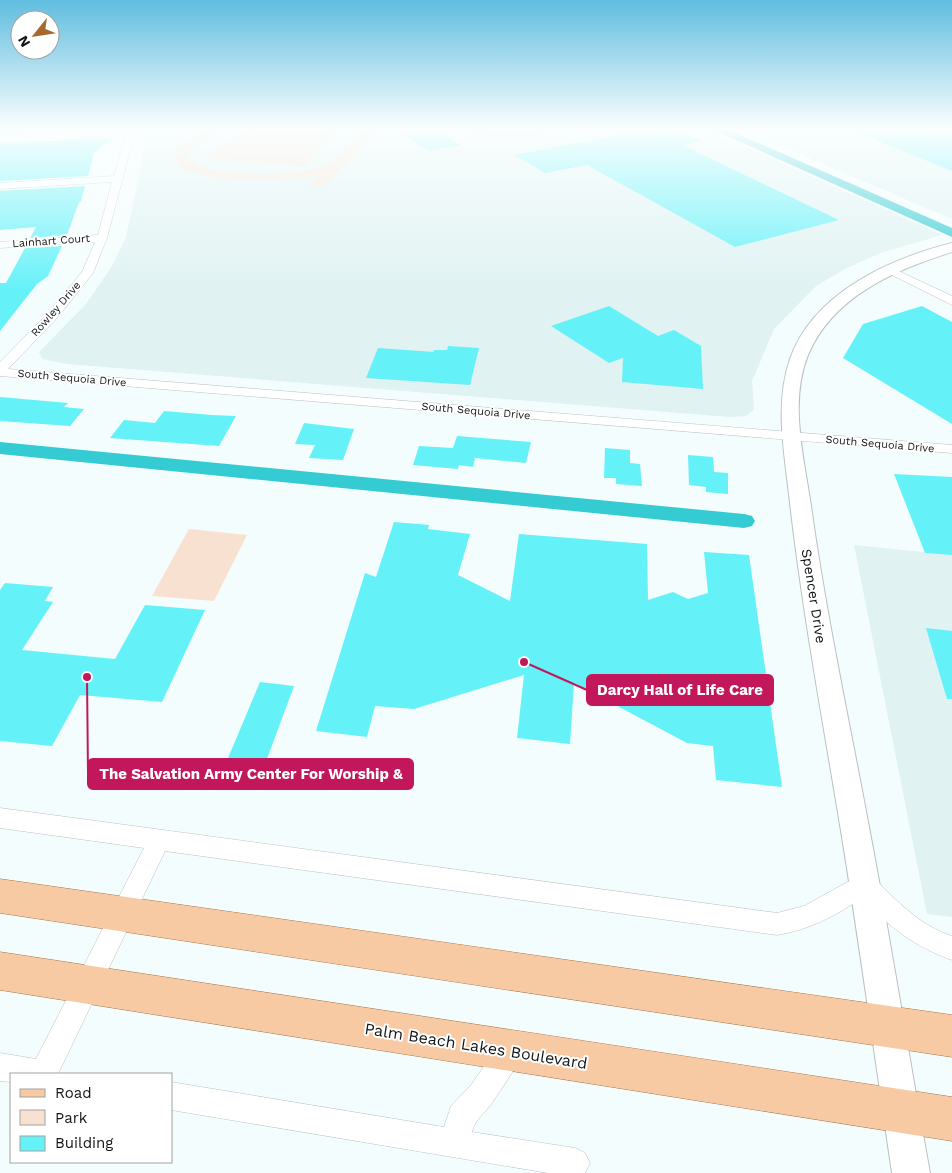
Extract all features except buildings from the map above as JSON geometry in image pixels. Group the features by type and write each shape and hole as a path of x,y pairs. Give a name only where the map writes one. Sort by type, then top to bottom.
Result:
{"main road":[{"path":"0,896 952,1036"},
{"name":"Palm Beach Lakes Boulevard","path":"0,971 952,1119"}],"street":[{"path":"0,186 84,182"},
{"name":"Rowley Drive","path":"0,370 72,293 86,273 102,238 118,182"},
{"name":"Lainhart Court","path":"0,245 102,238"},
{"name":"Spencer Drive","path":"912,1173 806,548 790,408 792,380 800,355 817,326 834,307 854,290 890,270 952,247"},
{"path":"890,270 952,301"},
{"name":"South Sequoia Drive","path":"0,370 952,449"},
{"path":"0,818 777,924 812,916 864,884 898,919 929,940 952,948"},
{"path":"44,1073 159,840"},
{"path":"455,1144 461,1116 480,1095 510,1051"},
{"path":"0,1067 38,1073"},
{"path":"172,1096 575,1163"}],"shaded area":[{"path":"138,182 823,182 942,235 880,253 845,269 816,286 774,329 752,381 754,410 746,416 730,417 67,364 42,359 39,352 86,304 112,266 126,237"},
{"path":"865,182 952,182 952,219"},
{"path":"854,545 952,555 952,917 927,914"}],"green space":[{"path":"312,182 328,182 324,186 309,185"},
{"path":"189,529 247,535 214,601 152,596"}],"waterway":[{"path":"836,182 952,233"},
{"path":"0,448 744,521"}],"place":[{"name":"Darcy Hall of Life Care","path":"524,662"},
{"name":"The Salvation Army Center For Worship &","path":"87,677"}]}
